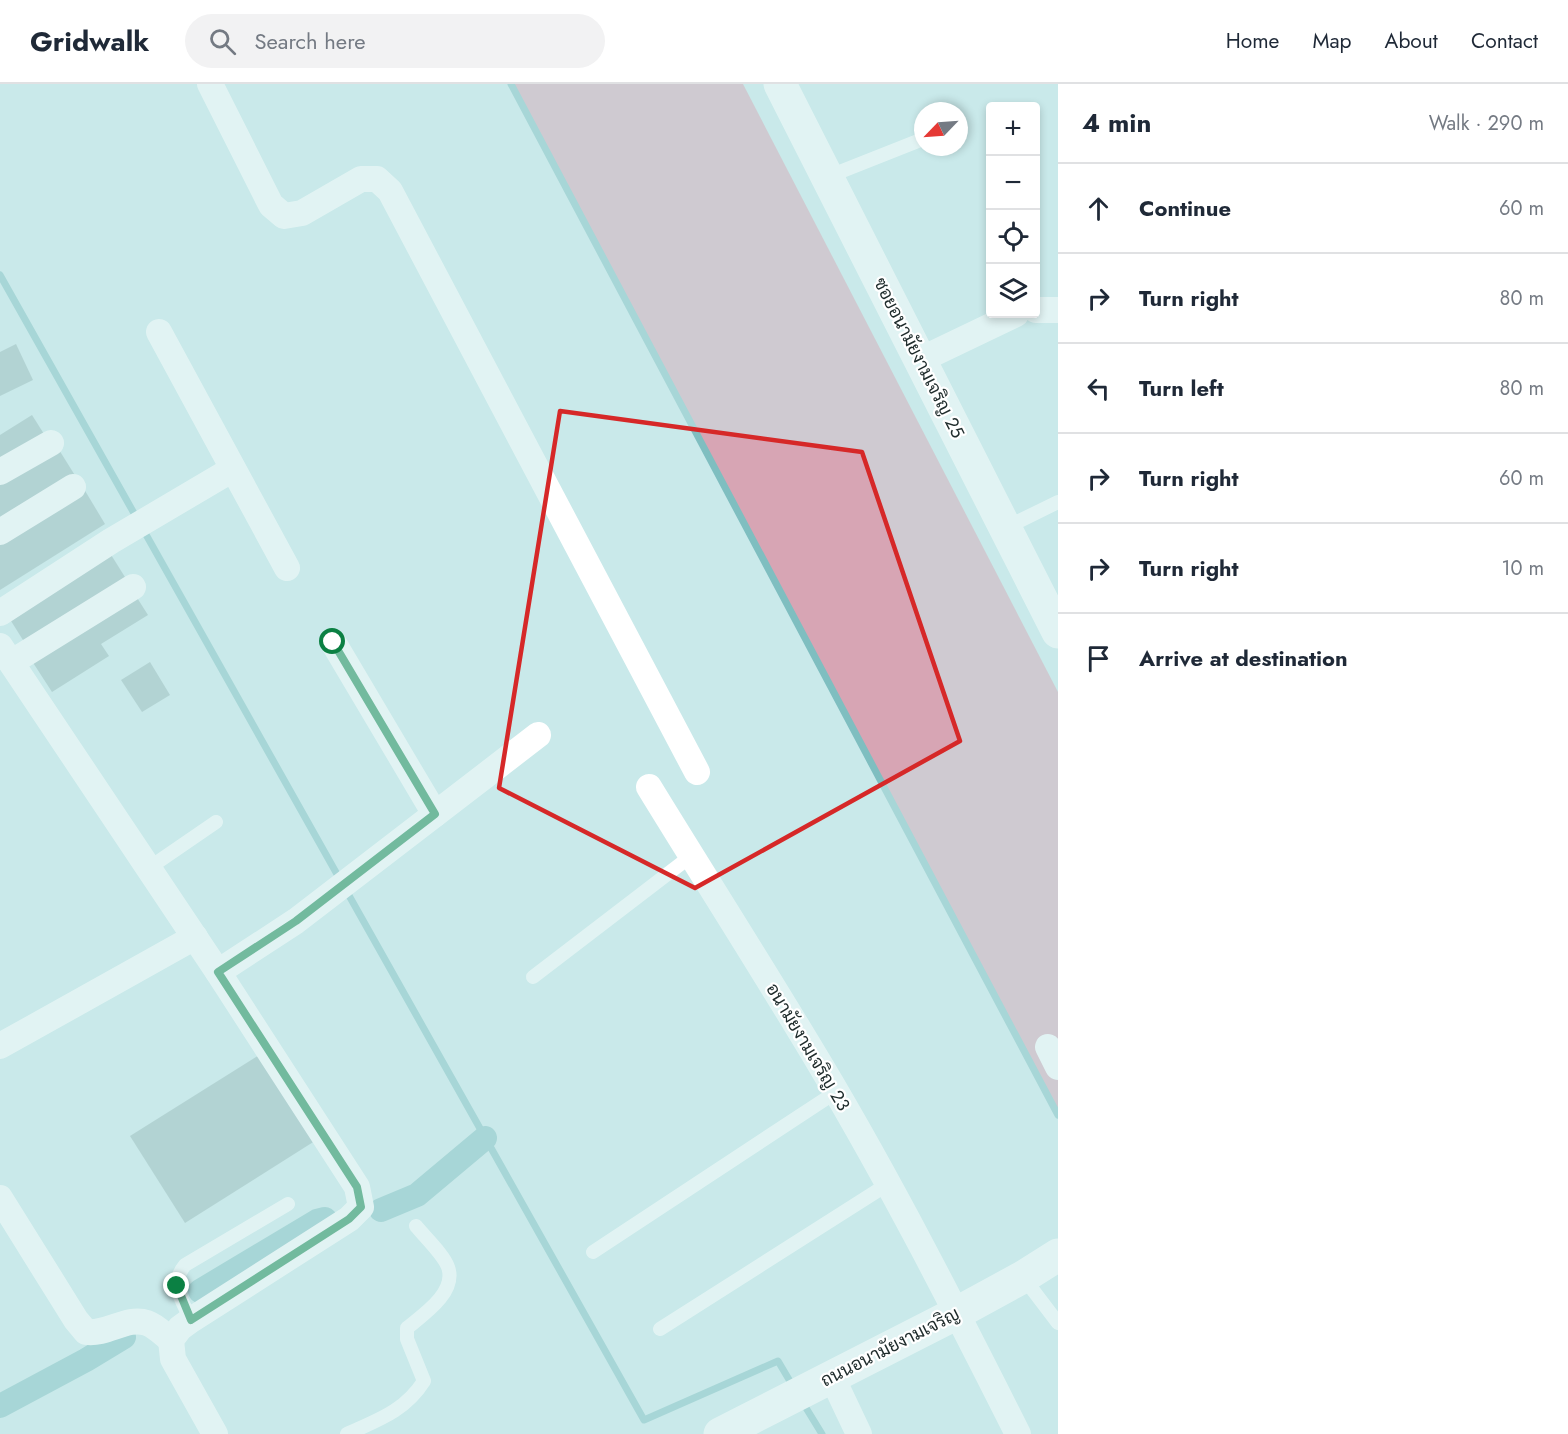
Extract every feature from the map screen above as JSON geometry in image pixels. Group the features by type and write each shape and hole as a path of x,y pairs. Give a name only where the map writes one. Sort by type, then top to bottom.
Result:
{"street":[{"path":"210,84 271,205 284,216 302,213 361,179 377,179 390,191 697,772"},
{"name":"ซอยอนามัยงามเจริญ 25","path":"780,84 1058,632"},
{"path":"1040,310 1058,310"},
{"path":"920,360 1008,318"},
{"path":"159,332 287,568"},
{"path":"0,472 51,443"},
{"path":"0,613 111,541 233,469"},
{"path":"0,532 73,487"},
{"path":"133,587 6,654 195,937 357,1187 361,1207 349,1219 191,1320 180,1328 171,1340 173,1359 214,1434"},
{"path":"333,642 435,814"},
{"path":"218,972 296,921 538,735"},
{"name":"อนามัยงามเจริญ 23","path":"649,787 836,1092 957,1313 1018,1434"},
{"path":"0,1046 195,937"},
{"path":"0,1198 76,1320 86,1332 94,1333 134,1322 148,1323 171,1340"},
{"name":"ถนนอนามัยงามเจริญ","path":"725,1433 957,1313 1058,1255"},
{"path":"808,1389 859,1434"}],"lane":[{"path":"827,177 914,143"},
{"path":"1005,528 1058,502"},
{"path":"149,868 216,822"},
{"path":"533,977 691,856"},
{"path":"593,1252 836,1092"},
{"path":"660,1329 888,1184"},
{"path":"191,1320 177,1286 177,1274 181,1269 288,1204"},
{"path":"347,1434 400,1408 416,1394 424,1381 407,1339 407,1328 446,1291 450,1280 448,1265 416,1226"},
{"path":"1023,1277 1058,1323"}],"highlighted area":[{"path":"560,411 862,452 960,741 695,888 499,788"}],"shaded area":[{"path":"511,84 743,84 1058,692 1058,1115"}],"building":[{"path":"16,344 33,380 0,396 0,352"},
{"path":"32,415 44,434 0,462 0,435"},
{"path":"56,445 76,477 0,524 0,480"},
{"path":"84,489 105,524 0,590 0,541"},
{"path":"108,550 130,585 28,648 6,613"},
{"path":"134,593 148,615 101,644 109,656 52,692 30,658"},
{"path":"150,662 170,695 142,712 121,680"},
{"path":"264,1052 318,1139 185,1223 130,1136"}],"waterway":[{"path":"511,84 1058,1115"},
{"path":"0,275 644,1420 778,1361 794,1388"},
{"path":"381,1210 417,1195 485,1138"},
{"path":"200,1291 317,1221 325,1219"},
{"path":"0,1406 124,1337"},
{"path":"803,1403 822,1434"}],"route":[{"path":"177,1286 191,1320 349,1219 361,1207 357,1187 218,972 296,921 435,814 333,642"}]}
